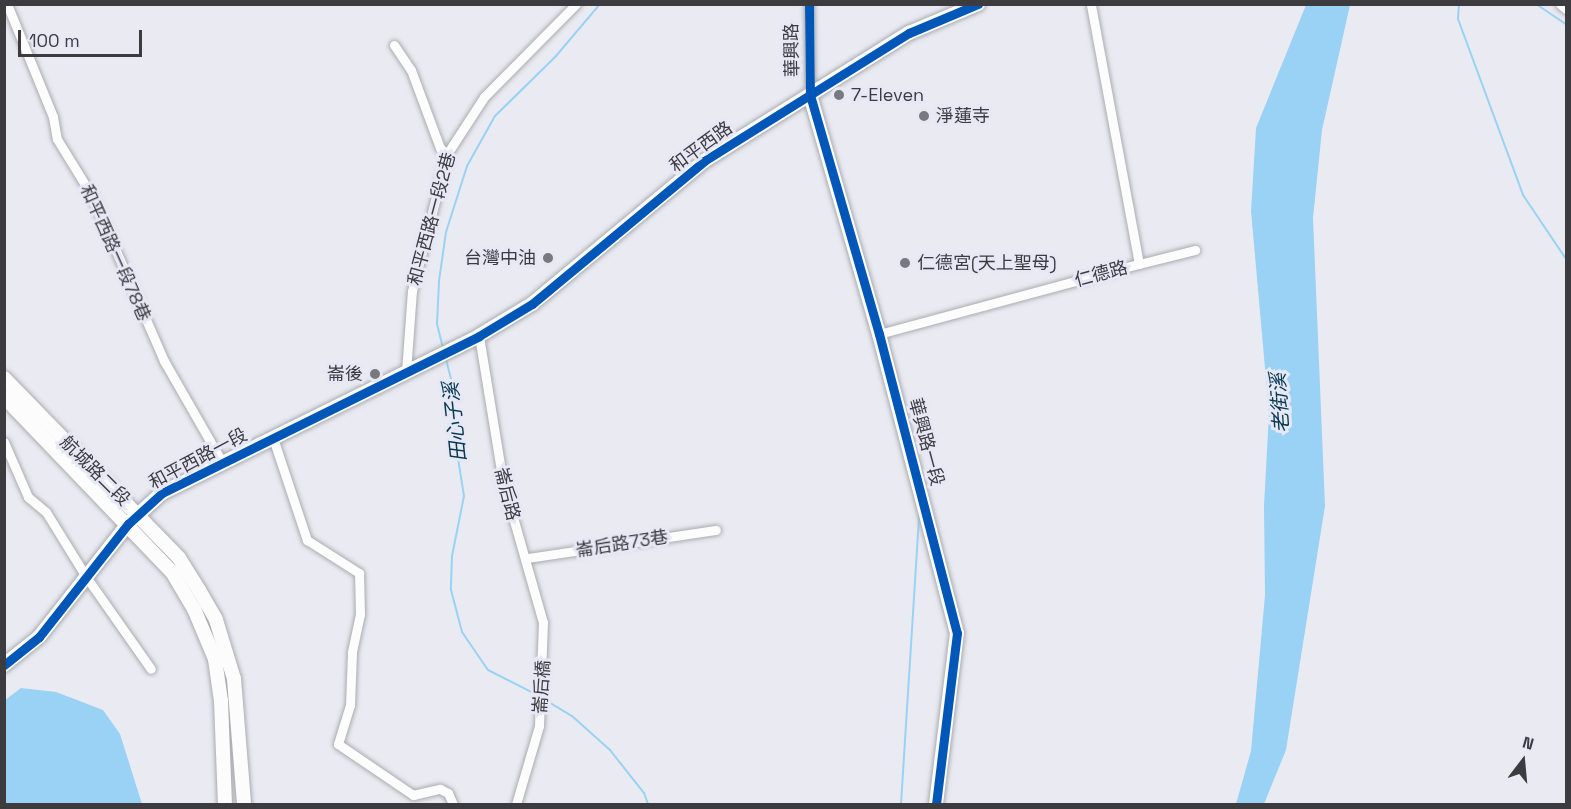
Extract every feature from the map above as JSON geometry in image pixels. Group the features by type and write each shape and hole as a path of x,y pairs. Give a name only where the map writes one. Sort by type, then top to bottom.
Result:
{"street":[{"name":"和平西路一段78巷","path":"7,4 52,117 57,139 92,196 164,361 222,462"},
{"name":"和平西路一段2巷","path":"406,372 412,291 447,154 484,97 576,4"},
{"name":"華興路","path":"808,4 810,95"},
{"name":"和平西路","path":"426,362 479,336 572,274 704,161 909,33 957,8 978,4"},
{"name":"仁德路","path":"879,334 1139,264 1091,4"},
{"path":"1560,4 1566,9"},
{"path":"394,45 411,70 440,148 447,154"},
{"name":"華興路一段","path":"810,95 879,334 957,633 936,804"},
{"path":"1139,264 1195,250"},
{"name":"崙后路","path":"479,336 502,482 528,558 542,614 545,649"},
{"name":"和平西路一段","path":"4,665 39,637 133,519 162,493 426,362"},
{"name":"航城路二段","path":"4,378 133,519 172,572 215,659 221,701 225,804"},
{"name":"航城路二段","path":"4,398 133,519 179,558 216,620 234,679 244,804"},
{"path":"273,438 308,540 359,573 360,614 351,653 350,705 338,744 413,795 440,789 448,793 453,804"},
{"path":"4,442 28,497 46,512 86,577 151,669"},
{"name":"崙后路73巷","path":"528,558 716,530"},
{"name":"崙后橋","path":"516,804 539,726 545,649"}],"water":[{"name":"老街溪","path":"1306,5 1350,5 1322,130 1313,218 1325,506 1286,750 1264,804 1236,804 1251,751 1265,595 1264,506 1269,413 1251,211 1256,128"},
{"path":"21,688 56,692 103,710 120,734 142,804 5,804 5,700"}],"waterway":[{"name":"田心子溪","path":"443,348 437,324 439,281 446,232 467,166 495,116 556,56 600,4"},
{"path":"1459,4 1458,19 1523,195 1566,259"},
{"path":"1536,4 1566,24"},
{"name":"田心子溪","path":"446,359 453,388 457,452 464,496 452,556 451,590 462,632 488,670 537,695"},
{"path":"901,804 919,514"},
{"name":"田心子溪","path":"542,698 572,716 610,750 644,793 648,804"}],"cycle path":[{"path":"809,4 810,95 879,334 957,633 936,804"},
{"path":"4,665 39,637 128,524 162,493 479,336 532,304 704,161 909,33 978,4"}],"place":[{"name":"7-Eleven","path":"839,95"},
{"name":"淨蓮寺","path":"924,116"},
{"name":"台灣中油","path":"548,258"},
{"name":"仁德宮(天上聖母)","path":"905,263"},
{"name":"崙後","path":"375,374"}]}
